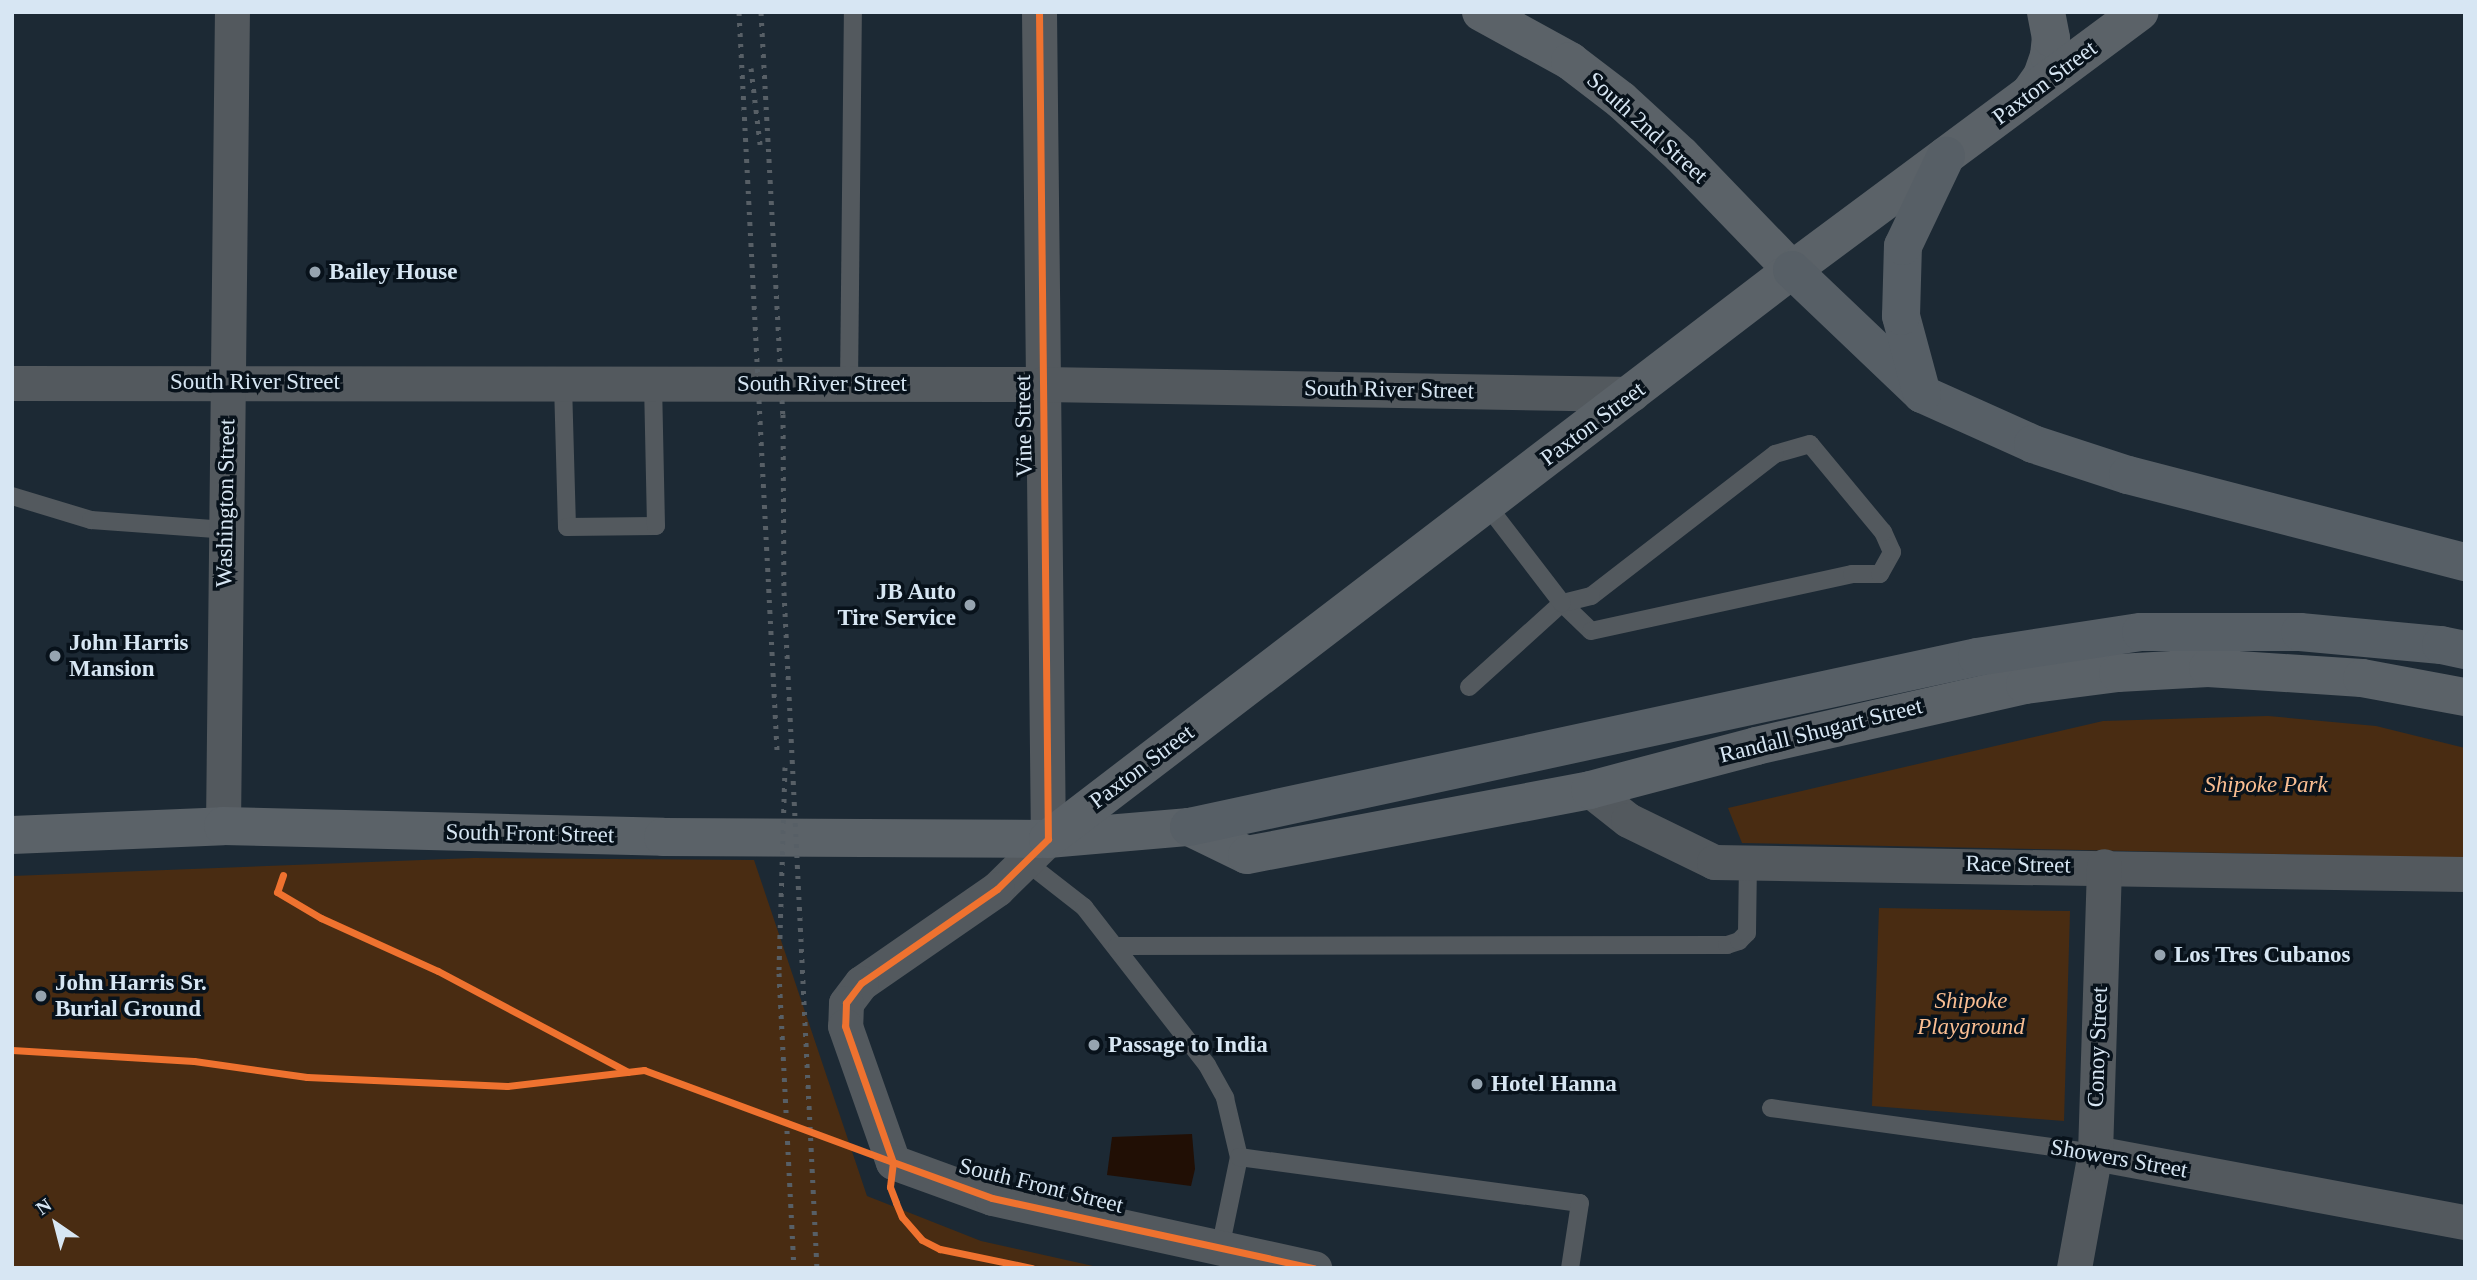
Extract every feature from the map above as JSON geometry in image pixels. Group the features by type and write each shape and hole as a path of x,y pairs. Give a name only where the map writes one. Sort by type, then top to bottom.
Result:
{"highway":[{"path":"1922,394 1901,316 1903,246 1946,156"},
{"path":"1792,270 1922,394 2033,444 2127,475 2465,562"},
{"path":"1189,827 1977,657 2141,632 2300,632 2441,645 2465,650"}],"main road":[{"name":"South 2nd Street","path":"1481,12 1570,61 1621,100 1681,155 1792,270"},
{"path":"2029,95 2042,76 2049,56 2051,38 2046,12"},
{"name":"Paxton Street","path":"1036,850 1792,270 2140,12"},
{"name":"Randall Shugart Street","path":"1189,827 1247,855 1590,790 1756,746 2025,685 2118,673 2208,668 2286,671 2362,678 2465,696"},
{"name":"South Front Street","path":"12,835 223,826 1036,850 1189,827"}],"street":[{"name":"Washington Street","path":"223,826 232,12"},
{"name":"Vine Street","path":"1036,850 1043,384 1039,12"},
{"name":"South River Street","path":"12,383 1043,384 1632,394"},
{"name":"Race Street","path":"1590,790 1628,820 1714,862 2104,866 2465,874"},
{"name":"South Front Street","path":"1036,850 997,889 861,983 846,1003 845,1026 893,1163 992,1198 1314,1268"},
{"name":"Conoy Street","path":"2074,1268 2095,1153 2104,866"},
{"name":"Showers Street","path":"2095,1153 2465,1222"}],"lane":[{"path":"849,384 853,12"},
{"path":"563,384 567,527 656,526 653,383"},
{"path":"1469,687 1562,603 1591,596 1775,454 1810,444 1884,532 1892,552 1880,575 1852,574 1591,631 1562,603 1486,505"},
{"path":"12,496 91,520 226,530"},
{"path":"1036,850 1117,946 1207,1065 1226,1098 1240,1157 1220,1249"},
{"path":"1117,946 1727,945 1739,941 1747,933 1748,861"},
{"name":"Showers Street","path":"1771,1108 2095,1153"},
{"path":"1240,1157 1580,1203 1570,1268"}],"green space":[{"name":"Shipoke Park","path":"2268,716 2376,726 2465,748 2465,858 1742,843 1728,808 2103,721"},
{"path":"474,858 754,860 867,1196 981,1241 1102,1268 12,1268 12,876"},
{"name":"Shipoke Playground","path":"1879,908 2070,911 2064,1121 1872,1106"}],"shaded area":[{"path":"1192,1134 1195,1169 1191,1186 1107,1175 1112,1137"}],"railway":[{"path":"739,12 777,750"},
{"path":"761,12 783,414 784,592 817,1268"},
{"path":"751,68 760,144"},
{"path":"785,767 779,973 794,1268"}],"cycle path":[{"path":"1039,12 1048,839 997,889 861,983 846,1003 845,1026 893,1162 992,1198 1314,1268"},
{"path":"283,875 277,892 321,918 438,971 628,1072"},
{"path":"12,1050 194,1061 307,1077 507,1086 644,1070 893,1162 890,1187 902,1217 922,1240 940,1249 1032,1268"}],"place":[{"name":"Bailey House","path":"315,272"},
{"name":"JB Auto Tire Service","path":"970,605"},
{"name":"John Harris Mansion","path":"55,656"},
{"name":"Los Tres Cubanos","path":"2160,955"},
{"name":"John Harris Sr. Burial Ground","path":"41,996"},
{"name":"Passage to India","path":"1094,1045"},
{"name":"Hotel Hanna","path":"1477,1084"}]}
